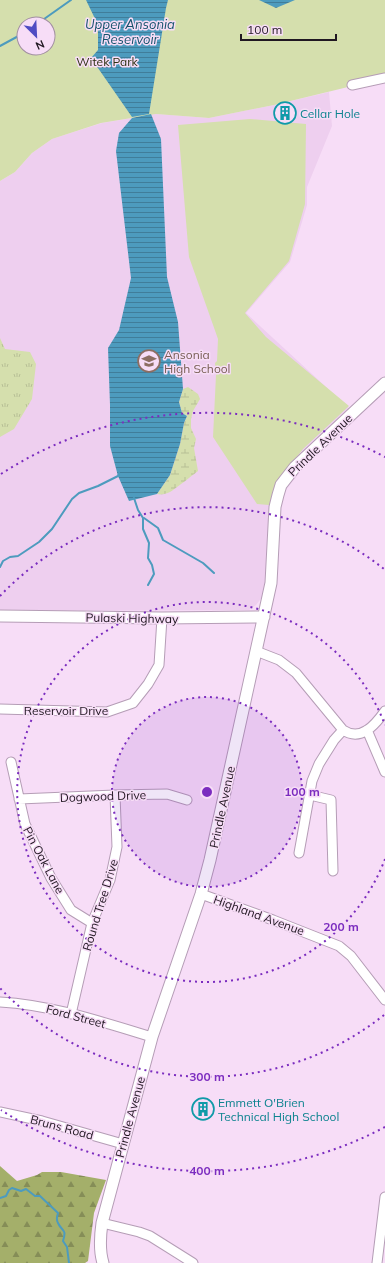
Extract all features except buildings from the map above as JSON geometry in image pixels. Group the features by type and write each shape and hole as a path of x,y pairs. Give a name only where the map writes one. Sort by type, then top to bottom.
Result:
{"main road":[{"name":"Prindle Avenue","path":"103,1263 100,1248 102,1223 152,1037 201,894 210,860 264,617 270,583 275,507 279,491 281,485 295,467 385,383"},
{"name":"Pulaski Highway","path":"0,616 162,618 264,617"}],"street":[{"path":"352,85 385,78"},
{"name":"Reservoir Drive","path":"0,709 107,712 133,703 148,684 159,665 162,618"},
{"path":"256,651 279,660 291,669 343,730 350,735 357,735 373,726 385,711"},
{"path":"299,853 312,781 334,740 343,730"},
{"path":"367,730 385,772"},
{"name":"Pin Oak Lane","path":"11,762 25,824 51,878 71,910 92,923"},
{"name":"Dogwood Drive","path":"19,799 167,794 186,800"},
{"path":"310,794 331,800 333,871"},
{"name":"Round Tree Drive","path":"71,1014 92,923 110,880 117,847 115,795"},
{"name":"Highland Avenue","path":"201,894 280,922 339,946 351,956 385,1000"},
{"name":"Ford Street","path":"0,1002 30,1005 71,1014 152,1037"},
{"name":"Bruns Road","path":"0,1112 42,1121 123,1144"},
{"path":"378,1263 385,1197"},
{"path":"102,1223 150,1236 193,1263"}],"shaded area":[{"name":"Ansonia High School","path":"329,92 332,126 307,187 307,205 290,262 246,313 350,409 270,510 266,584 263,596 256,605 249,610 0,611 0,181 15,172 32,153 52,139 102,123 156,114 209,118"}],"green space":[{"name":"Witek Park","path":"0,0 385,0 385,78 274,105 209,118 156,114 101,123 52,139 32,153 15,172 0,181"},
{"path":"250,119 306,124 305,204 289,261 245,313 266,337 349,406 303,449 275,485 269,505 257,504 213,437 216,375 215,363 217,361 218,339 189,257 178,125"},
{"path":"0,338 5,349 30,352 36,364 32,399 14,429 0,437"},
{"path":"188,387 198,394 200,399 193,411 191,419 191,428 196,439 194,448 198,471 170,492 157,494 170,475 180,444 184,423 187,416 182,413 179,402 183,389"},
{"path":"0,1166 17,1181 42,1172 61,1172 106,1180 94,1213 88,1261 85,1263 0,1263"}],"water":[{"name":"Upper Ansonia Reservoir","path":"86,0 168,0 149,114 132,117 91,58 98,50 98,25"},
{"path":"259,0 295,0 276,8"},
{"path":"151,114 161,139 167,277 178,322 183,389 179,402 182,413 187,416 170,475 157,494 129,501 118,476 110,446 108,348 119,330 131,278 116,151 119,133 132,118"}],"waterway":[{"path":"48,16 71,0"},
{"path":"0,46 16,37"},
{"path":"0,567 3,561 10,557 18,556 39,542 52,529 72,499 79,493 98,486 118,476 119,473"},
{"path":"134,498 138,510 143,518 143,529 149,543 148,558 152,565 154,574 148,585"},
{"path":"144,518 158,528 163,540 203,563 214,573"},
{"path":"0,1198 6,1196 12,1188 21,1191 26,1189 35,1196 40,1196 58,1213 57,1221 64,1230 63,1241 67,1247 69,1263"}],"place":[{"name":"Cellar Hole","path":"285,113"},
{"name":"Ansonia High School","path":"149,361"},
{"name":"Emmett O'Brien Technical High School","path":"203,1109"}]}
